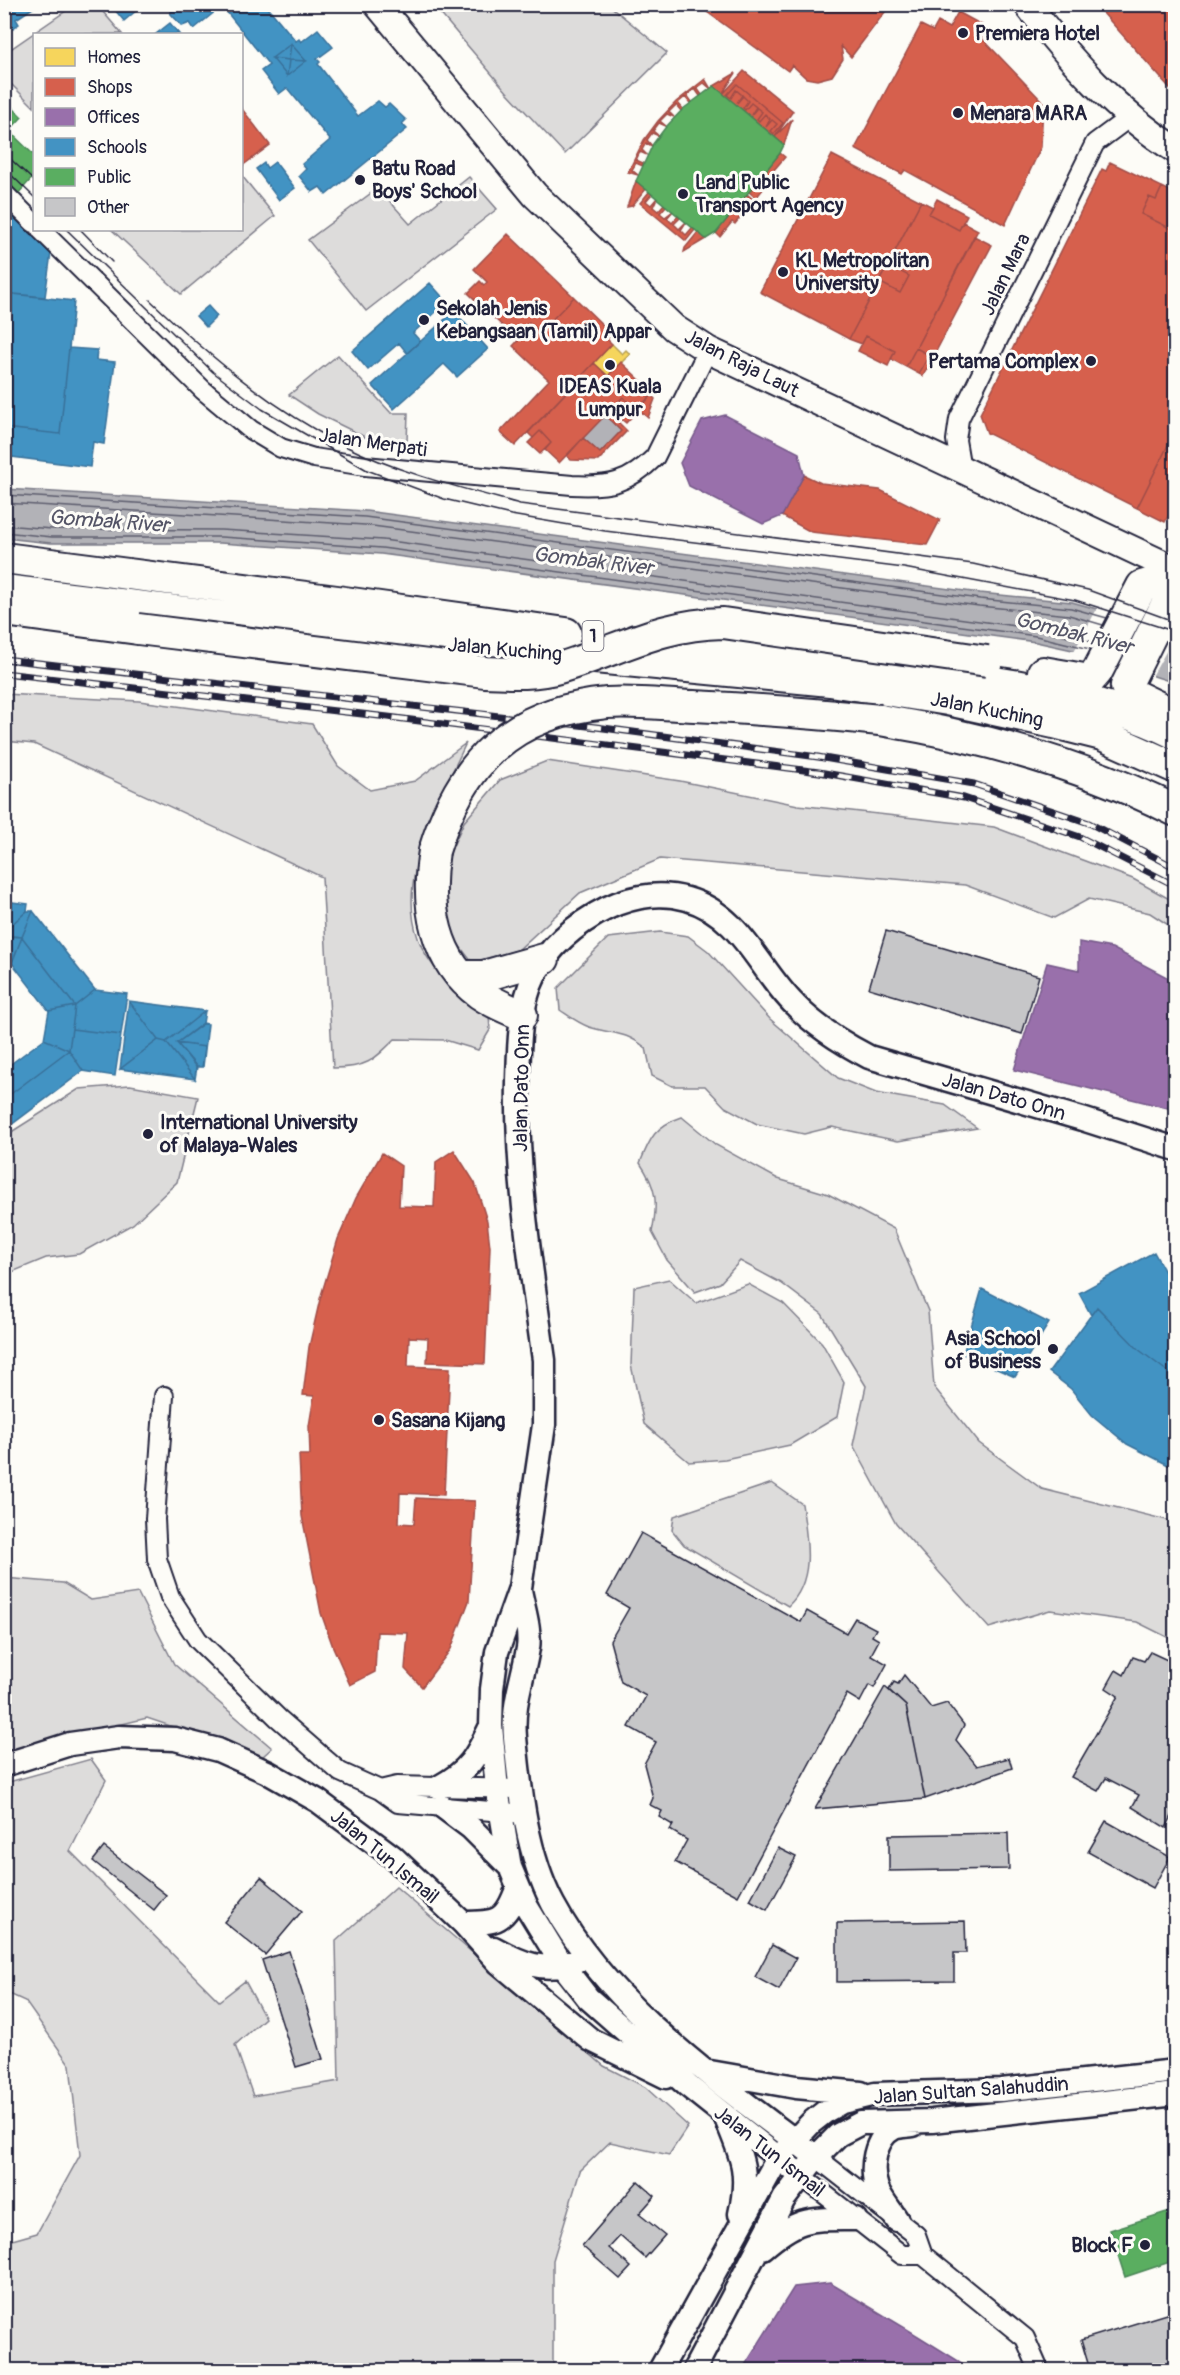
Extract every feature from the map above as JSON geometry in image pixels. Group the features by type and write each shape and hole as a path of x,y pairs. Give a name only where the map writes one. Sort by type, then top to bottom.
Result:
{"highway":[{"name":"Jalan Kuching","path":"4,558 338,600 538,631 728,648 1004,683 1106,707 1176,734"},
{"path":"4,611 484,672 556,669 677,626 723,623 987,661 1078,680 1090,680 1097,672 1142,586 1174,585 1127,679 1126,688 1132,694 1176,714"},
{"name":"Jalan Kuching","path":"4,590 451,644 830,681 948,700 1102,735 1176,768"},
{"path":"522,1015 481,995 460,976 447,959 435,926 430,884 434,851 445,815 464,781 498,743 552,713 609,703 776,710 880,720 943,730 1018,748 1079,769 1176,812"},
{"path":"460,976 484,976 544,959"}],"main road":[{"name":"Jalan Raja Laut","path":"377,4 535,195 674,328 708,350 961,469 1174,585"},
{"path":"1027,4 1091,80 1130,117 1176,150"}],"street":[{"name":"Jalan Mara","path":"961,469 957,440 959,419 1095,143 1130,117"},
{"path":"4,192 33,222"},
{"name":"Jalan Merpati","path":"42,231 202,390 261,436 281,448 314,458 365,466 572,485 597,486 620,483 641,471 655,457 708,350"},
{"name":"Jalan Dato Onn","path":"501,1812 490,1726 497,1652 520,1588 539,1463 545,1396 544,1360 517,1140 522,1015 531,985 544,959 564,935 610,905 636,897 661,895 687,899 728,921 745,938 795,1005 842,1044 869,1057 1176,1149"},
{"path":"164,1396 155,1519 157,1559 170,1597 198,1640 278,1718 340,1772 380,1790 398,1803 497,1789 522,1789"},
{"name":"Jalan Dato Onn","path":"520,1588 528,1646 514,1704 514,1736 525,1814"},
{"path":"441,1797 471,1765 490,1726"},
{"name":"Jalan Tun Ismail","path":"4,1765 70,1744 119,1737 175,1738 218,1750 267,1772 358,1828 464,1923 499,1963 529,1989 546,1992 558,1990 568,1974 591,1960"},
{"path":"441,1797 501,1812 525,1814"},
{"path":"441,1797 510,1868"},
{"name":"Jalan Tun Ismail","path":"501,1812 510,1868 517,1889 568,1974 611,2021 724,2115 902,2255 923,2255"},
{"name":"Jalan Tun Ismail","path":"525,1814 539,1871 553,1904 611,1987 706,2071 916,2235 923,2255 1025,2338 1039,2370"},
{"path":"464,1923 488,1923 498,1920 508,1912 517,1889"},
{"name":"Jalan Tun Ismail","path":"482,1941 528,1965 568,1974"},
{"path":"529,1989 591,2040 688,2086"},
{"path":"706,2071 796,2087 874,2094"},
{"name":"Jalan Sultan Salahuddin","path":"660,2370 778,2158 812,2122 834,2107 874,2094 1001,2090 1176,2071"},
{"name":"Jalan Sultan Salahuddin","path":"694,2370 752,2257 800,2175 838,2135 861,2123 932,2121 1176,2094"},
{"path":"724,2115 745,2168 746,2189 736,2230"},
{"path":"897,2220 878,2190 873,2173 875,2156 882,2140 894,2128 932,2121"},
{"path":"752,2257 795,2223 807,2220 855,2219"}],"shaded area":[{"path":"76,4 97,5 121,33 34,33"},
{"path":"433,5 609,5 667,53 565,154 507,92"},
{"path":"33,34 33,106 5,78 5,53"},
{"path":"243,177 275,216 181,294 113,231 243,231"},
{"path":"469,177 497,209 366,311 308,240 378,188 410,224"},
{"path":"338,355 391,413 408,413 407,442 369,439 318,414 289,395"},
{"path":"4,694 139,701 312,724 338,766 370,790 415,781 466,743 428,826 418,856 413,887 413,916 420,944 437,970 455,988 489,1015 490,1030 478,1050 445,1040 395,1039 368,1062 354,1067 333,1068 322,877 34,744 5,741"},
{"path":"547,761 680,781 798,805 994,827 1133,879 1175,902 1176,930 1150,913 1089,899 1054,918 965,885 660,859 580,893 518,950 472,962 447,930 445,863 464,822 500,780"},
{"path":"660,932 688,936 708,951 770,1019 838,1078 876,1093 945,1105 977,1128 898,1141 832,1127 804,1134 757,1124 725,1107 705,1086 672,1086 652,1076 646,1048 638,1042 585,1025 560,1010 558,988 608,938"},
{"path":"130,1085 198,1097 177,1182 133,1224 79,1254 46,1258 5,1275 5,1136 79,1089"},
{"path":"682,1117 716,1145 778,1179 828,1194 894,1229 928,1311 934,1387 979,1443 1042,1489 1175,1522 1175,1641 1137,1622 1050,1610 989,1628 896,1524 853,1445 866,1386 822,1314 781,1283 740,1261 720,1283 695,1292 667,1260 652,1232 655,1196 650,1180 640,1163 659,1129"},
{"path":"669,1279 696,1303 748,1284 783,1303 822,1343 844,1382 837,1417 790,1445 725,1459 689,1462 644,1424 631,1365 634,1287"},
{"path":"772,1483 802,1504 806,1531 807,1558 803,1584 797,1596 788,1606 684,1545 672,1530 674,1516"},
{"path":"4,1578 63,1583 91,1600 138,1593 174,1664 272,1748 262,1757 147,1718 5,1752"},
{"path":"91,1759 106,1780 70,1851 219,2001 245,1981 265,2018 235,2045 253,2096 339,2081 336,1941 396,1887 604,2066 645,2087 688,2126 669,2155 610,2142 580,2171 553,2260 553,2370 5,2370 5,2242 37,2233 80,2155 70,2065 25,2001 5,1992 5,1783"}],"water":[{"path":"605,415 621,431 600,453 583,438"},
{"name":"Gombak River","path":"5,489 366,511 980,593 1072,602 1175,631 1175,683 1077,651 1036,642 381,554 220,543 51,543 5,538"}],"pier":[{"path":"1098,607 1143,615 1176,627 1175,636 1151,678 1073,653"}],"building: Homes":[{"path":"612,344 622,354 626,350 630,354 608,376 594,363"}],"building: Shops":[{"path":"696,4 891,4 851,57 841,46 843,59 832,76 817,80 806,78 792,65 788,71"},
{"path":"1108,4 1176,4 1176,95 1102,12"},
{"name":"Menara MARA","path":"958,12 982,25 977,33 1043,102 1041,147 1005,225 905,170 902,174 855,149 921,25 933,31 938,22 949,28"},
{"path":"744,71 793,111 775,137 723,94"},
{"path":"736,73 722,94 714,86"},
{"path":"705,79 711,89 704,83 697,88 702,95 700,96 695,89 687,95 692,102 690,103 685,97 678,103 683,109 681,111 676,105 669,112 674,117 667,114 660,121 666,126 659,123 653,131 659,136 652,133 647,140 652,146 646,143 642,150 647,155 640,152 636,160 643,163 643,166 636,163 632,170 638,175 628,172 644,140 658,121 676,102"},
{"path":"737,84 783,123 774,134 771,131 777,124 772,120 766,127 770,119 765,114 759,121 757,119 762,112 757,108 751,115 756,107 751,103 745,110 743,108 748,101 743,96 737,103 742,95 736,90 731,98 727,95"},
{"path":"243,110 270,145 243,165"},
{"path":"792,119 784,145 775,137"},
{"path":"780,153 785,157 773,171 776,173 756,198 749,192"},
{"path":"832,155 921,201 849,339 760,292"},
{"name":"Pertama Complex","path":"1110,162 1162,187 1156,200 1149,197 1141,214 1176,231 1176,299 1172,306 1176,308 1176,429 1137,508 987,433 980,414 1102,169 1106,171"},
{"path":"636,181 646,189 632,206 627,207"},
{"path":"1162,187 1176,194 1176,231 1141,214 1149,197 1156,200"},
{"path":"649,192 652,194 646,201 651,205 657,198 653,207 658,211 664,204 666,206 660,213 665,217 673,211 667,218 672,223 678,216 680,218 674,224 679,229 686,222 681,230 686,235 692,228 695,230 686,241 640,203"},
{"path":"747,194 754,200 735,224 732,222 720,237 716,233"},
{"path":"937,199 967,215 959,230 929,214"},
{"path":"921,201 933,207 929,214 959,230 963,222 978,230 906,367 891,359 895,351 866,336 862,344 849,339 879,282 900,293 909,276 888,265"},
{"path":"698,232 706,239 684,252 685,248"},
{"path":"508,234 574,297 540,332 529,322 525,326 529,329 518,341 468,293 480,281 484,285 487,282 474,269"},
{"path":"974,236 992,245 933,357 916,348"},
{"path":"888,265 909,276 900,293 879,282"},
{"path":"574,297 612,334 607,339 612,344 515,446 500,432 549,380 513,346 529,329 525,326 529,322 540,332"},
{"path":"866,336 895,351 888,366 858,351"},
{"path":"916,348 929,355 919,374 906,367"},
{"path":"929,355 933,357 923,376 919,374"},
{"path":"621,362 654,393 637,411 623,397 559,463 545,450 551,443 540,431 533,438 528,433 594,363 608,376"},
{"path":"651,395 655,399 648,418 638,409"},
{"path":"623,397 637,411 626,423 621,419 618,422 627,431 598,461 571,460 567,456 583,438 600,453 621,431 605,415"},
{"path":"1176,429 1176,501 1165,522 1137,508"},
{"path":"540,431 551,443 540,454 528,443"},
{"path":"804,475 821,483 880,490 940,520 927,545 811,532 782,516"},
{"name":"Sasana Kijang","path":"454,1150 475,1183 487,1221 490,1247 485,1364 427,1362 428,1338 409,1337 408,1366 450,1368 444,1495 400,1493 399,1523 414,1524 416,1498 475,1501 469,1601 451,1649 422,1687 405,1669 408,1633 377,1632 375,1672 350,1685 321,1613 302,1516 299,1455 310,1455 309,1426 314,1396 303,1395 309,1347 320,1299 338,1239 356,1198 382,1153 401,1166 399,1206 434,1207 436,1162"}],"building: Offices":[{"path":"725,415 799,453 804,475 782,516 763,524 689,486 680,463 702,421"},
{"path":"1079,942 1112,948 1176,982 1176,1110 1014,1070 1047,963 1079,970"},
{"path":"830,2283 973,2370 742,2370 794,2287"}],"building: Schools":[{"path":"4,4 39,4 16,19 19,24 4,34"},
{"path":"110,4 144,4 124,21"},
{"path":"175,4 265,4 296,41 299,39 301,42 318,29 333,47 317,59 320,62 318,64 358,116 378,101 385,107 389,104 406,120 402,124 407,129 326,195 320,187 312,192 299,176 306,169 302,164 330,140 287,88 279,94 261,71 269,65 222,6 194,29 190,23 182,26 170,13 176,7"},
{"path":"170,23 178,33 157,33"},
{"path":"291,44 289,60 272,58"},
{"path":"291,44 306,61 289,60"},
{"path":"272,58 289,60 287,76"},
{"path":"289,60 306,61 287,76"},
{"path":"275,162 295,188 279,200 256,169 264,163 267,168"},
{"path":"4,208 51,253 45,297 4,293"},
{"path":"430,283 447,302 413,333 420,341 407,353 399,343 368,370 352,351"},
{"path":"4,293 74,301 60,434 4,428"},
{"path":"208,306 217,316 206,327 196,316"},
{"path":"454,311 488,349 457,377 444,364 394,409 372,385"},
{"path":"69,348 97,350 96,360 115,362 104,444 93,442 90,467 4,456 4,428 60,434"},
{"path":"4,901 28,904 27,911 4,931"},
{"path":"27,911 33,911 22,937 4,935 4,931"},
{"path":"33,911 95,990 75,1006 22,937"},
{"path":"4,936 22,937 12,963 4,962"},
{"path":"22,937 75,1006 49,1011 12,963"},
{"path":"95,990 127,994 121,1035 72,1029 75,1006"},
{"path":"129,1001 158,1040 120,1069"},
{"path":"129,1001 205,1011 166,1042 158,1040"},
{"path":"129,1001 205,1011 203,1023 208,1024 203,1067 197,1067 195,1079 120,1069"},
{"path":"75,1006 69,1050 44,1039 49,1011"},
{"path":"205,1011 203,1023 177,1043 196,1067 195,1079 166,1042"},
{"path":"203,1024 208,1024 205,1047 177,1043"},
{"path":"72,1029 121,1035 115,1076 83,1071 69,1050"},
{"path":"44,1039 69,1050 4,1099 4,1069"},
{"path":"158,1040 166,1042 195,1079 120,1069"},
{"path":"177,1043 205,1047 202,1067 197,1067"},
{"path":"69,1050 83,1071 7,1128 4,1099"},
{"path":"1154,1252 1165,1272 1176,1280 1176,1378 1138,1349 1097,1307 1091,1315 1079,1293"},
{"path":"982,1289 1049,1323 1015,1377 963,1354"},
{"path":"1097,1307 1138,1349 1176,1378 1176,1469 1127,1444 1092,1415 1071,1389 1049,1372"}],"building: Public":[{"path":"714,86 784,145 716,233 706,239 636,181 653,144 665,128 683,109"},
{"path":"4,99 22,117 9,131 33,154 33,177 16,196 4,185"},
{"name":"Block F","path":"1176,2209 1176,2260 1125,2277 1110,2230"}],"building: Other":[{"path":"886,931 1039,976 1022,1034 869,988"},
{"path":"641,1533 801,1622 807,1611 846,1633 855,1618 876,1629 872,1636 879,1640 871,1655 887,1664 874,1688 869,1685 860,1702 847,1694 738,1896 675,1862 687,1840 670,1830 673,1825 659,1817 662,1811 650,1805 653,1798 644,1764 656,1742 629,1727 646,1696 621,1682 610,1641 629,1608 607,1595"},
{"path":"1150,1652 1176,1664 1176,1808 1166,1828 1132,1807 1139,1795 1106,1778 1098,1791 1071,1777 1118,1696 1106,1688 1116,1670 1124,1675 1133,1657 1144,1661"},
{"path":"904,1675 931,1708 947,1703 964,1725 956,1740 977,1766 1009,1758 1012,1768 925,1799 906,1706 889,1690 894,1682 898,1684"},
{"path":"885,1687 906,1706 925,1799 815,1809"},
{"path":"1106,1821 1170,1857 1153,1888 1088,1852"},
{"path":"1008,1833 1009,1869 889,1871 889,1835"},
{"path":"104,1847 166,1895 154,1910 93,1861"},
{"path":"778,1848 796,1857 767,1910 750,1900"},
{"path":"261,1877 302,1911 265,1955 224,1922"},
{"path":"965,1921 966,1953 954,1953 954,1981 837,1982 837,1923"},
{"path":"772,1945 796,1958 779,1990 755,1977"},
{"path":"289,1951 323,2059 296,2067 262,1960"},
{"path":"638,2181 655,2196 639,2214 665,2235 645,2258 620,2236 609,2248 631,2267 620,2279 582,2246"},
{"path":"1176,2311 1176,2370 1090,2370 1081,2340"}],"tram line":[{"path":"4,153 33,180"},
{"path":"4,168 33,196"},
{"path":"68,231 213,372 262,409 367,470 444,499 511,515 605,531 904,568 1075,600 1176,632"},
{"path":"82,231 112,262"},
{"path":"150,300 218,361 291,415 364,455 430,479 520,504 973,564 1088,590 1176,622"}],"railway":[{"path":"4,659 596,727 818,757 974,784 1089,823 1176,868"},
{"path":"4,673 388,717 819,772 964,798 1080,837 1176,886"}],"place":[{"name":"Premiera Hotel","path":"963,33"},
{"name":"Menara MARA","path":"958,113"},
{"name":"Batu Road Boys' School","path":"360,180"},
{"name":"Land Public Transport Agency","path":"683,194"},
{"name":"KL Metropolitan University","path":"783,272"},
{"name":"Sekolah Jenis Kebangsaan (Tamil) Appar","path":"424,320"},
{"name":"Pertama Complex","path":"1091,361"},
{"name":"IDEAS Kuala Lumpur","path":"610,365"},
{"name":"International University of Malaya-Wales","path":"148,1134"},
{"name":"Asia School of Business","path":"1053,1349"},
{"name":"Sasana Kijang","path":"379,1420"},
{"name":"Block F","path":"1145,2245"}]}
